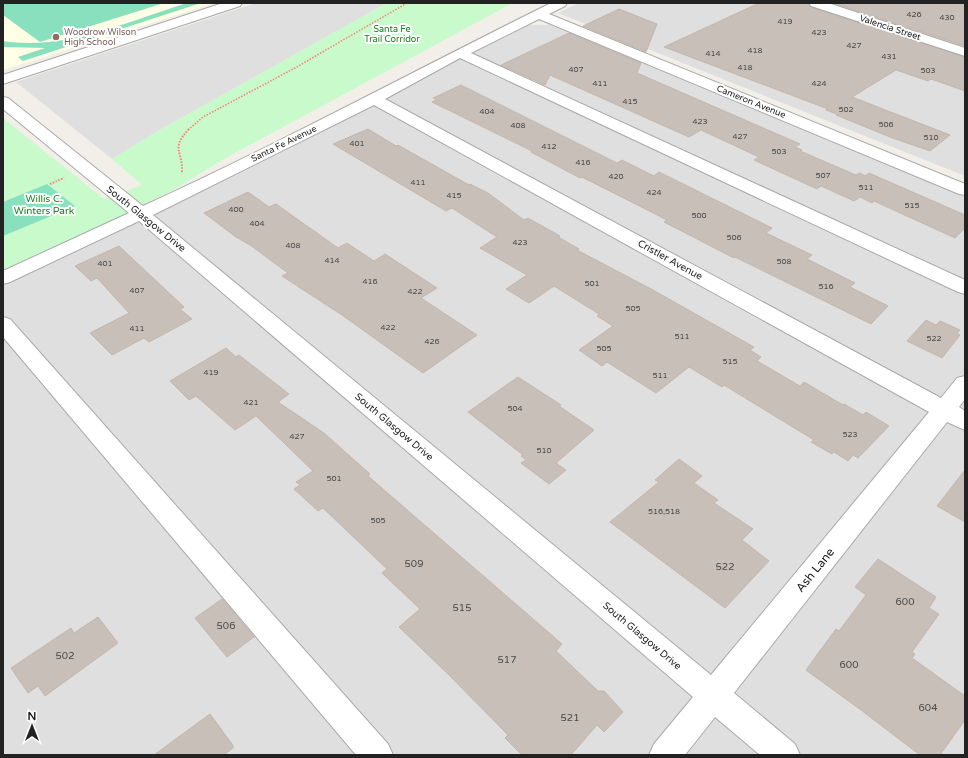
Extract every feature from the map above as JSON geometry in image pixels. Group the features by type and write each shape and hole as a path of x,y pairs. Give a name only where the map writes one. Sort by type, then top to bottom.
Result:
{"street":[{"path":"3,80 236,3"},
{"name":"Santa Fe Avenue","path":"3,278 141,214 374,99 460,53 561,3"},
{"name":"Valencia Street","path":"815,3 965,52"},
{"name":"Cameron Avenue","path":"538,14 965,190"},
{"path":"460,53 965,288"},
{"name":"Cristler Avenue","path":"374,99 954,415"},
{"name":"South Glasgow Drive","path":"3,101 141,214 784,755"},
{"path":"3,324 377,755"},
{"name":"Ash Lane","path":"665,755 713,696 954,415 965,384"}],"path":[{"path":"180,176 183,170 178,155 178,146 192,125 407,3"},
{"path":"50,184 64,178"}],"shaded area":[{"name":"Woodrow Wilson High School","path":"3,3 214,3 3,70"},
{"path":"256,3 387,3 158,131 112,159 16,82"},
{"path":"579,3 965,3 965,176 558,13"},
{"path":"529,25 550,25 965,196 965,755 3,755 3,275"}],"green space":[{"path":"3,3 164,3 40,42 3,15"},
{"path":"187,3 201,3 23,61 18,57 45,48 3,47 3,41 26,43 49,42 73,38 119,26"},
{"name":"Santa Fe Trail Corridor","path":"387,3 513,3 224,159 173,190 108,222 3,270 3,118 104,199 142,185 112,159 158,131"},
{"name":"Willis C. Winters Park","path":"47,184 75,206 3,236 3,202"}],"building":[{"path":"759,3 808,3 811,7 965,57 965,91 931,79 928,81 896,70 852,97 950,135 930,151 890,137 836,115 837,114 826,110 828,109 664,47"},
{"path":"833,3 965,3 965,46"},
{"path":"619,9 657,24 646,52 583,26"},
{"path":"569,33 641,63 637,73 800,144 795,147 802,150 800,151 856,175 860,173 865,176 869,173 965,215 965,228 955,238 874,201 872,203 860,197 854,201 821,186 817,189 754,160 759,157 701,130 689,137 550,75 545,85 501,65"},
{"path":"461,85 617,163 622,160 654,176 659,172 772,228 766,233 812,255 807,259 855,283 850,287 888,306 871,324 735,257 734,258 664,222 667,220 582,177 580,178 531,152 532,151 432,102 437,99 433,98"},
{"path":"368,129 396,146 398,145 469,185 470,184 488,193 524,220 528,218 560,236 558,237 579,249 577,250 653,290 754,347 750,350 761,357 757,361 800,386 804,382 843,405 844,404 863,415 866,412 889,426 858,458 853,455 848,461 834,452 832,454 811,442 814,440 724,385 722,387 689,367 656,393 607,362 602,366 579,350 613,326 597,316 599,314 554,286 529,303 506,289 527,275 480,248 497,237 452,208 446,211 333,144"},
{"path":"248,192 269,207 276,204 338,248 347,243 374,261 385,254 437,288 421,298 477,335 423,373 342,315 282,276 288,273 204,213"},
{"path":"119,246 184,307 180,309 192,319 149,342 144,338 112,355 90,333 129,313 97,278 91,281 75,266"},
{"path":"926,320 936,325 940,321 960,330 957,333 960,335 942,358 907,341"},
{"path":"226,348 236,357 239,355 289,394 278,402 324,433 370,474 368,476 562,644 556,651 598,691 604,691 623,712 604,732 597,725 571,755 522,755 505,738 508,735 399,627 420,609 382,573 387,569 323,508 318,511 294,489 300,485 296,482 313,471 256,416 235,430 196,396 189,400 170,381"},
{"path":"518,377 561,405 559,406 594,430 556,463 566,470 549,484 521,463 526,460 521,456 523,455 468,412"},
{"path":"679,459 702,476 694,483 718,500 714,503 753,529 742,540 769,561 725,608 610,522 659,482 655,480"},
{"path":"965,470 965,522 937,506"},
{"path":"878,559 936,597 929,608 939,614 912,652 915,654 912,658 965,696 965,720 940,755 920,755 806,670 836,629 839,631 866,595 855,587"},
{"path":"222,599 254,637 227,657 195,618"},
{"path":"98,617 118,643 45,696 38,686 28,693 11,668 71,628 74,633"},
{"path":"210,714 234,747 224,755 154,755"}],"place":[{"name":"Woodrow Wilson High School","path":"56,37"}]}
